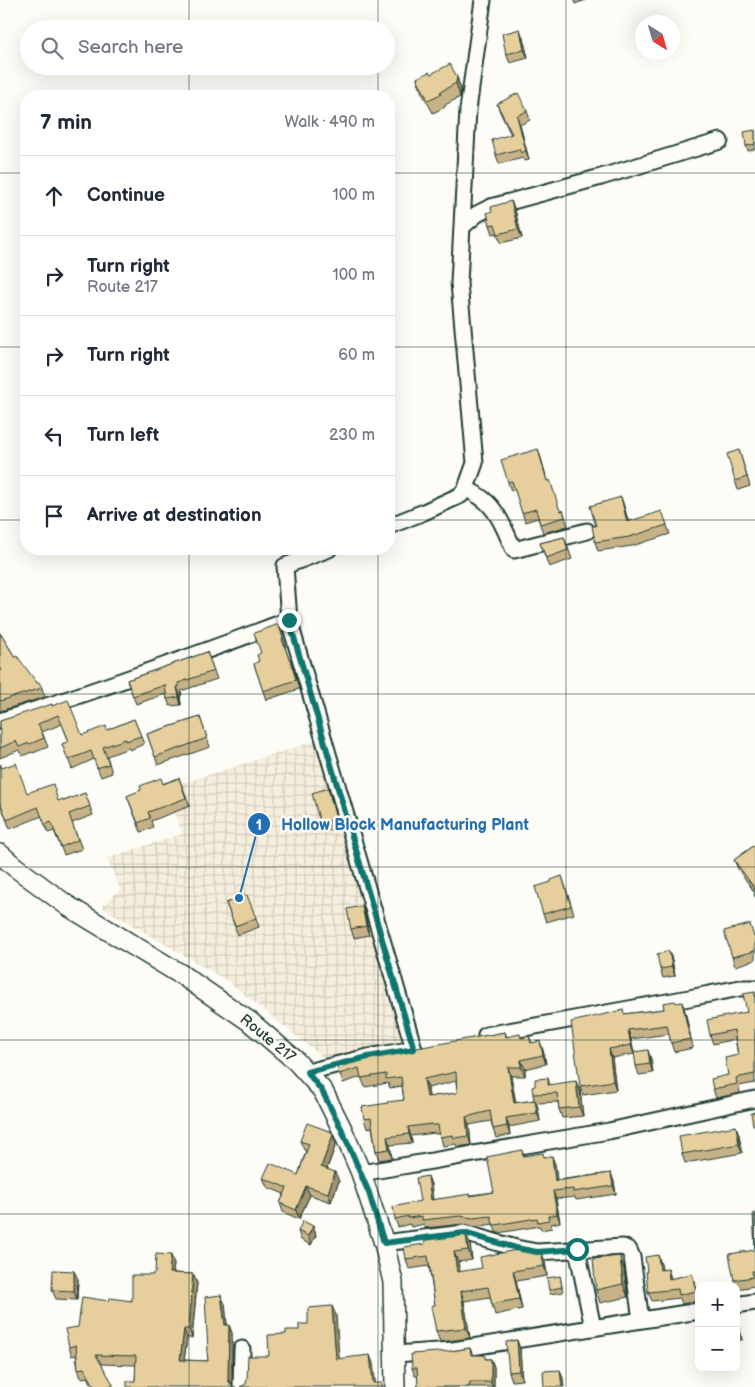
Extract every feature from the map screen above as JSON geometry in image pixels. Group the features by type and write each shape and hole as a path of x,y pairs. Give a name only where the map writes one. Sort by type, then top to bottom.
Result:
{"main road":[{"name":"Route 217","path":"0,854 68,906 182,976 242,1016 278,1044 307,1072 322,1091 361,1173 384,1243 393,1282 395,1387"}],"street":[{"path":"395,524 461,495 466,488 475,462 459,283 468,110 483,0"},
{"path":"462,227 477,214 491,207 601,177 720,141"},
{"path":"466,488 484,499 492,507 514,550 587,531"},
{"path":"307,1072 368,1057 419,1048 289,620 285,566 313,555"},
{"path":"0,720 203,652 289,620"},
{"path":"472,1038 740,988 755,988"},
{"path":"361,1173 610,1131 755,1100"},
{"path":"384,1243 464,1233 537,1252 623,1247 629,1250 632,1256 641,1320"},
{"path":"577,1249 593,1328"},
{"path":"740,1304 755,1302"},
{"path":"395,1354 453,1350 695,1312"},
{"path":"241,1387 242,1349"}],"shaded area":[{"path":"319,740 404,1040 326,1060 229,982 102,907 120,889 107,858 182,834 166,788"}],"building":[{"path":"520,29 524,50 506,54 502,34"},
{"path":"450,64 457,77 456,83 440,92 441,94 428,100 417,78 429,72 431,74"},
{"path":"518,93 527,111 517,116 526,151 521,153 519,149 496,155 492,140 512,134 497,104"},
{"path":"755,130 755,144 746,146 744,132"},
{"path":"511,201 518,229 498,234 495,224 490,225 487,213 492,211 491,207"},
{"path":"538,449 547,481 550,480 560,511 563,510 565,517 540,524 536,509 522,513 512,481 508,482 501,460"},
{"path":"739,450 747,477 735,481 727,454"},
{"path":"621,497 627,522 662,511 667,525 629,537 595,542 592,526 596,526 590,506"},
{"path":"564,537 568,550 546,558 540,543"},
{"path":"279,624 296,680 263,691 254,664 259,661 257,655 261,653 254,633"},
{"path":"0,633 15,657 17,656 42,688 0,701"},
{"path":"207,652 214,671 178,683 179,697 167,699 165,685 133,696 127,680"},
{"path":"68,700 82,735 106,726 107,730 134,719 141,736 103,747 109,764 97,768 91,751 68,760 62,744 69,741 58,715 38,724 44,738 19,747 16,741 0,748 0,721"},
{"path":"200,717 207,738 155,757 147,734"},
{"path":"16,763 27,793 53,784 58,801 63,799 64,801 85,793 90,806 69,814 78,840 61,847 51,822 45,825 38,807 7,820 0,802 0,764 2,768"},
{"path":"161,778 163,784 179,778 186,798 148,812 150,818 138,823 127,796 141,790 140,786"},
{"path":"328,788 336,819 320,823 312,793"},
{"path":"755,845 755,889 734,860"},
{"path":"562,876 571,906 543,914 535,887"},
{"path":"247,895 256,918 235,926 226,903"},
{"path":"362,906 366,926 351,929 347,909"},
{"path":"750,924 755,937 755,951 732,957 724,931"},
{"path":"669,951 672,967 660,969 657,954"},
{"path":"755,992 755,1074 736,1078 737,1084 713,1089 711,1079 728,1075 725,1058 738,1055 734,1030 710,1035 707,1020 747,1012 743,994"},
{"path":"675,1001 676,1003 682,1002 690,1039 671,1043 667,1025 628,1030 631,1045 609,1049 613,1081 580,1086 571,1022 623,1010 624,1014 664,1009 663,1003"},
{"path":"505,1032 506,1037 520,1034 521,1038 529,1036 531,1043 540,1041 543,1055 521,1060 521,1067 508,1067 514,1103 535,1100 537,1113 506,1118 507,1126 493,1129 490,1111 466,1117 468,1136 454,1138 453,1135 440,1137 438,1125 408,1127 409,1134 387,1137 389,1149 376,1151 371,1118 364,1119 362,1107 404,1100 401,1077 386,1079 386,1074 361,1078 359,1068 339,1074 337,1065 367,1057","holes":["456,1072 457,1093 427,1097 424,1079"]},
{"path":"648,1050 650,1064 636,1066 634,1052"},
{"path":"548,1078 548,1085 576,1081 579,1107 559,1109 557,1093 533,1094 532,1087 535,1086 535,1079"},
{"path":"755,1112 755,1125 753,1125 751,1113"},
{"path":"307,1123 332,1132 333,1135 321,1167 335,1172 328,1193 306,1186 296,1210 280,1203 287,1188 263,1178 270,1163 298,1175 309,1144 300,1141"},
{"path":"736,1126 739,1144 682,1154 679,1136"},
{"path":"522,1150 523,1156 543,1153 544,1157 552,1156 555,1181 611,1173 613,1186 573,1192 573,1189 553,1191 557,1214 548,1216 549,1220 538,1222 537,1218 495,1225 491,1216 473,1218 460,1216 422,1220 422,1216 408,1218 408,1216 395,1219 393,1207 420,1201 416,1178 428,1176 431,1200 494,1192 487,1157"},
{"path":"753,1213 755,1213 755,1250"},
{"path":"303,1221 313,1226 308,1236 298,1231"},
{"path":"460,1232 466,1234 468,1250 454,1252 457,1272 482,1268 480,1257 522,1249 541,1251 544,1266 513,1271 519,1299 492,1304 488,1287 461,1291 466,1328 436,1331 431,1306 435,1305 428,1256 406,1259 404,1247 425,1244 424,1237"},
{"path":"755,1250 755,1271 752,1271 753,1277 734,1280 729,1254"},
{"path":"156,1254 171,1255 169,1273 193,1274 189,1329 184,1329 180,1360 208,1361 205,1297 221,1295 225,1325 229,1325 228,1378 229,1382 236,1387 127,1387 127,1381 135,1381 136,1356 96,1355 113,1384 107,1387 95,1387 84,1368 78,1369 76,1345 69,1347 65,1329 78,1327 82,1297 109,1301 110,1298 132,1301 132,1275 153,1275 155,1273"},
{"path":"658,1255 660,1270 668,1269 669,1279 692,1274 695,1291 679,1295 678,1289 648,1292 645,1257"},
{"path":"620,1256 623,1284 596,1290 593,1259"},
{"path":"53,1270 74,1271 74,1291 52,1290"},
{"path":"560,1276 562,1287 549,1290 547,1278"},
{"path":"332,1306 336,1359 370,1355 373,1383 382,1383 383,1387 240,1387 246,1384 248,1356 269,1356 268,1335 286,1334 286,1330 299,1330 299,1324 308,1324 308,1308"},
{"path":"517,1340 519,1371 509,1372 506,1342"},
{"path":"470,1348 471,1355 485,1355 485,1359 491,1359 491,1382 470,1382 469,1387 418,1387 417,1368 412,1368 411,1354"},
{"path":"560,1370 562,1387 544,1387 543,1371"}],"place":[{"name":"Hollow Block Manufacturing Plant","path":"239,898"}],"route":[{"path":"289,620 414,1049 368,1057 307,1072 322,1091 342,1130 369,1193 384,1243 464,1233 537,1252 577,1249"}]}
